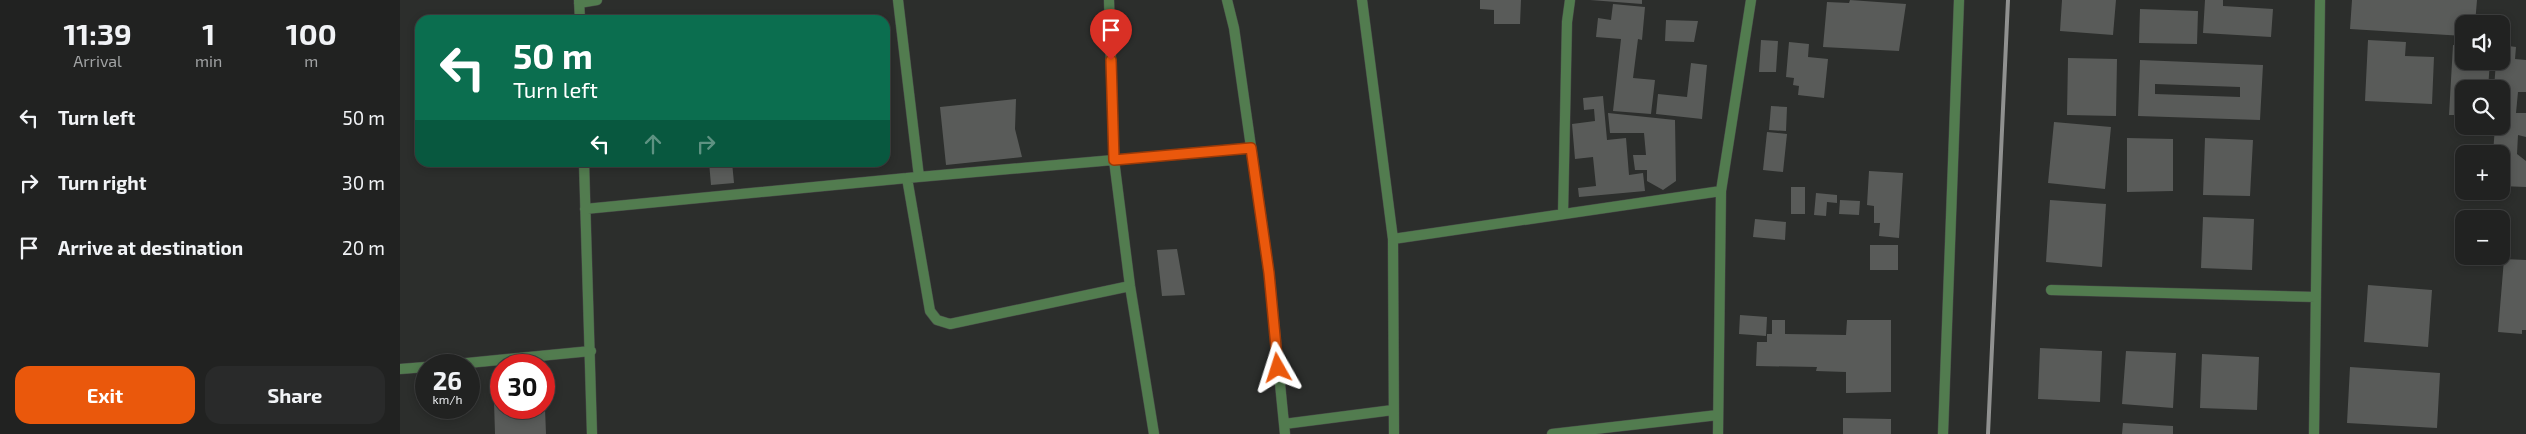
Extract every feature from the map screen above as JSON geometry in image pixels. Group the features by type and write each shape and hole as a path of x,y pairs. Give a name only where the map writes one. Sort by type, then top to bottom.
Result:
{"street":[{"path":"580,15 579,1 597,0"},
{"path":"898,0 918,177"},
{"path":"1109,0 1114,160 1130,286 1154,434"},
{"path":"1227,0 1234,28 1269,273 1284,429 1392,410"},
{"path":"1362,0 1393,239 1392,410 1394,434"},
{"path":"1563,214 1567,22 1570,0"},
{"path":"1718,434 1721,190 1751,0"},
{"path":"1943,434 1959,0"},
{"path":"2314,434 2320,0"},
{"path":"585,209 907,178 1251,148"},
{"path":"584,167 592,434"},
{"path":"907,178 930,311 937,320 950,324 1130,286"},
{"path":"1393,239 1721,190"},
{"path":"2050,290 2316,297"},
{"path":"480,362 591,351"},
{"path":"400,370 415,368"},
{"path":"1552,434 1718,415"}],"building":[{"path":"1480,0 1521,0 1520,24 1494,24 1494,10 1480,9"},
{"path":"1590,0 1642,0 1642,4"},
{"path":"1850,0 1906,4 1899,51 1823,47 1827,2 1849,3"},
{"path":"2062,0 2116,0 2113,35 2060,31"},
{"path":"2205,0 2223,0 2223,6 2273,9 2271,37 2203,33"},
{"path":"2352,0 2477,0 2476,15 2455,15 2455,35 2350,29"},
{"path":"1613,4 1645,7 1642,40 1638,39 1633,78 1655,80 1651,114 1613,111 1621,39 1596,37 1598,18 1611,20"},
{"path":"2140,9 2198,11 2197,44 2139,43"},
{"path":"1666,20 1698,21 1694,42 1665,41"},
{"path":"1761,40 1778,41 1776,72 1759,72"},
{"path":"2368,40 2406,42 2405,56 2434,57 2432,104 2365,101"},
{"path":"1789,42 1809,44 1808,57 1828,59 1824,98 1798,95 1799,86 1793,85 1794,78 1786,77"},
{"path":"2453,45 2455,45 2455,70 2489,70 2489,80 2455,80 2455,115 2449,115"},
{"path":"2510,46 2516,47 2515,59 2526,60 2526,92 2518,92 2516,113 2526,113 2526,137 2518,135 2517,154 2526,161 2526,187 2510,186 2510,145 2494,145 2494,135 2510,135 2510,80 2495,80 2495,70 2510,70"},
{"path":"2068,58 2117,59 2116,116 2067,115"},
{"path":"2140,60 2263,65 2260,120 2138,116","holes":["2155,84 2240,87 2240,97 2155,94"]},
{"path":"1691,63 1707,65 1702,119 1656,114 1658,94 1687,97"},
{"path":"1603,96 1607,140 1626,138 1629,175 1643,173 1645,191 1579,197 1578,188 1596,186 1593,157 1575,159 1572,124 1595,121 1594,109 1584,110 1583,98"},
{"path":"1016,99 1015,129 1022,157 946,165 940,107"},
{"path":"1771,106 1787,107 1786,131 1769,130"},
{"path":"1608,113 1675,120 1676,181 1663,190 1647,181 1647,170 1635,170 1633,155 1646,155 1644,133 1610,133"},
{"path":"2054,122 2111,127 2105,189 2048,183"},
{"path":"1767,132 1787,134 1783,172 1763,170"},
{"path":"2127,138 2173,139 2173,191 2127,192"},
{"path":"2205,138 2253,140 2250,196 2203,195"},
{"path":"709,167 732,167 734,183 711,185"},
{"path":"1869,171 1903,173 1899,238 1879,236 1880,223 1874,223 1874,206 1867,205"},
{"path":"1791,187 1805,187 1805,214 1791,214"},
{"path":"1816,193 1837,195 1837,203 1827,202 1826,216 1814,215"},
{"path":"1840,200 1860,201 1859,215 1839,214"},
{"path":"2050,200 2106,204 2102,267 2046,262"},
{"path":"2203,217 2254,219 2252,270 2201,268"},
{"path":"1755,219 1786,222 1785,240 1753,237"},
{"path":"1870,245 1898,245 1898,270 1870,270"},
{"path":"1177,249 1185,295 1162,296 1157,250"},
{"path":"2510,259 2526,260 2526,330 2522,330 2522,334 2498,332 2504,265 2510,265"},
{"path":"2368,285 2432,290 2428,347 2364,342"},
{"path":"1740,315 1767,317 1766,336 1739,334"},
{"path":"1772,320 1785,320 1785,334 1846,335 1847,320 1891,320 1891,392 1846,393 1846,372 1816,371 1817,367 1756,366 1757,342 1767,342 1767,334 1772,334"},
{"path":"2040,348 2102,351 2100,402 2038,399"},
{"path":"2126,351 2176,353 2173,408 2122,404"},
{"path":"2202,354 2259,357 2257,410 2200,408"},
{"path":"2350,367 2440,373 2437,428 2347,423"},
{"path":"1843,418 1891,419 1891,434 1843,434"},
{"path":"495,419 545,419 546,434 495,434"},
{"path":"2123,423 2173,426 2173,434 2122,434"}],"railway":[{"path":"1988,434 2008,0"}],"route":[{"path":"1111,60 1114,160 1251,148 1269,273 1278,368"}]}
